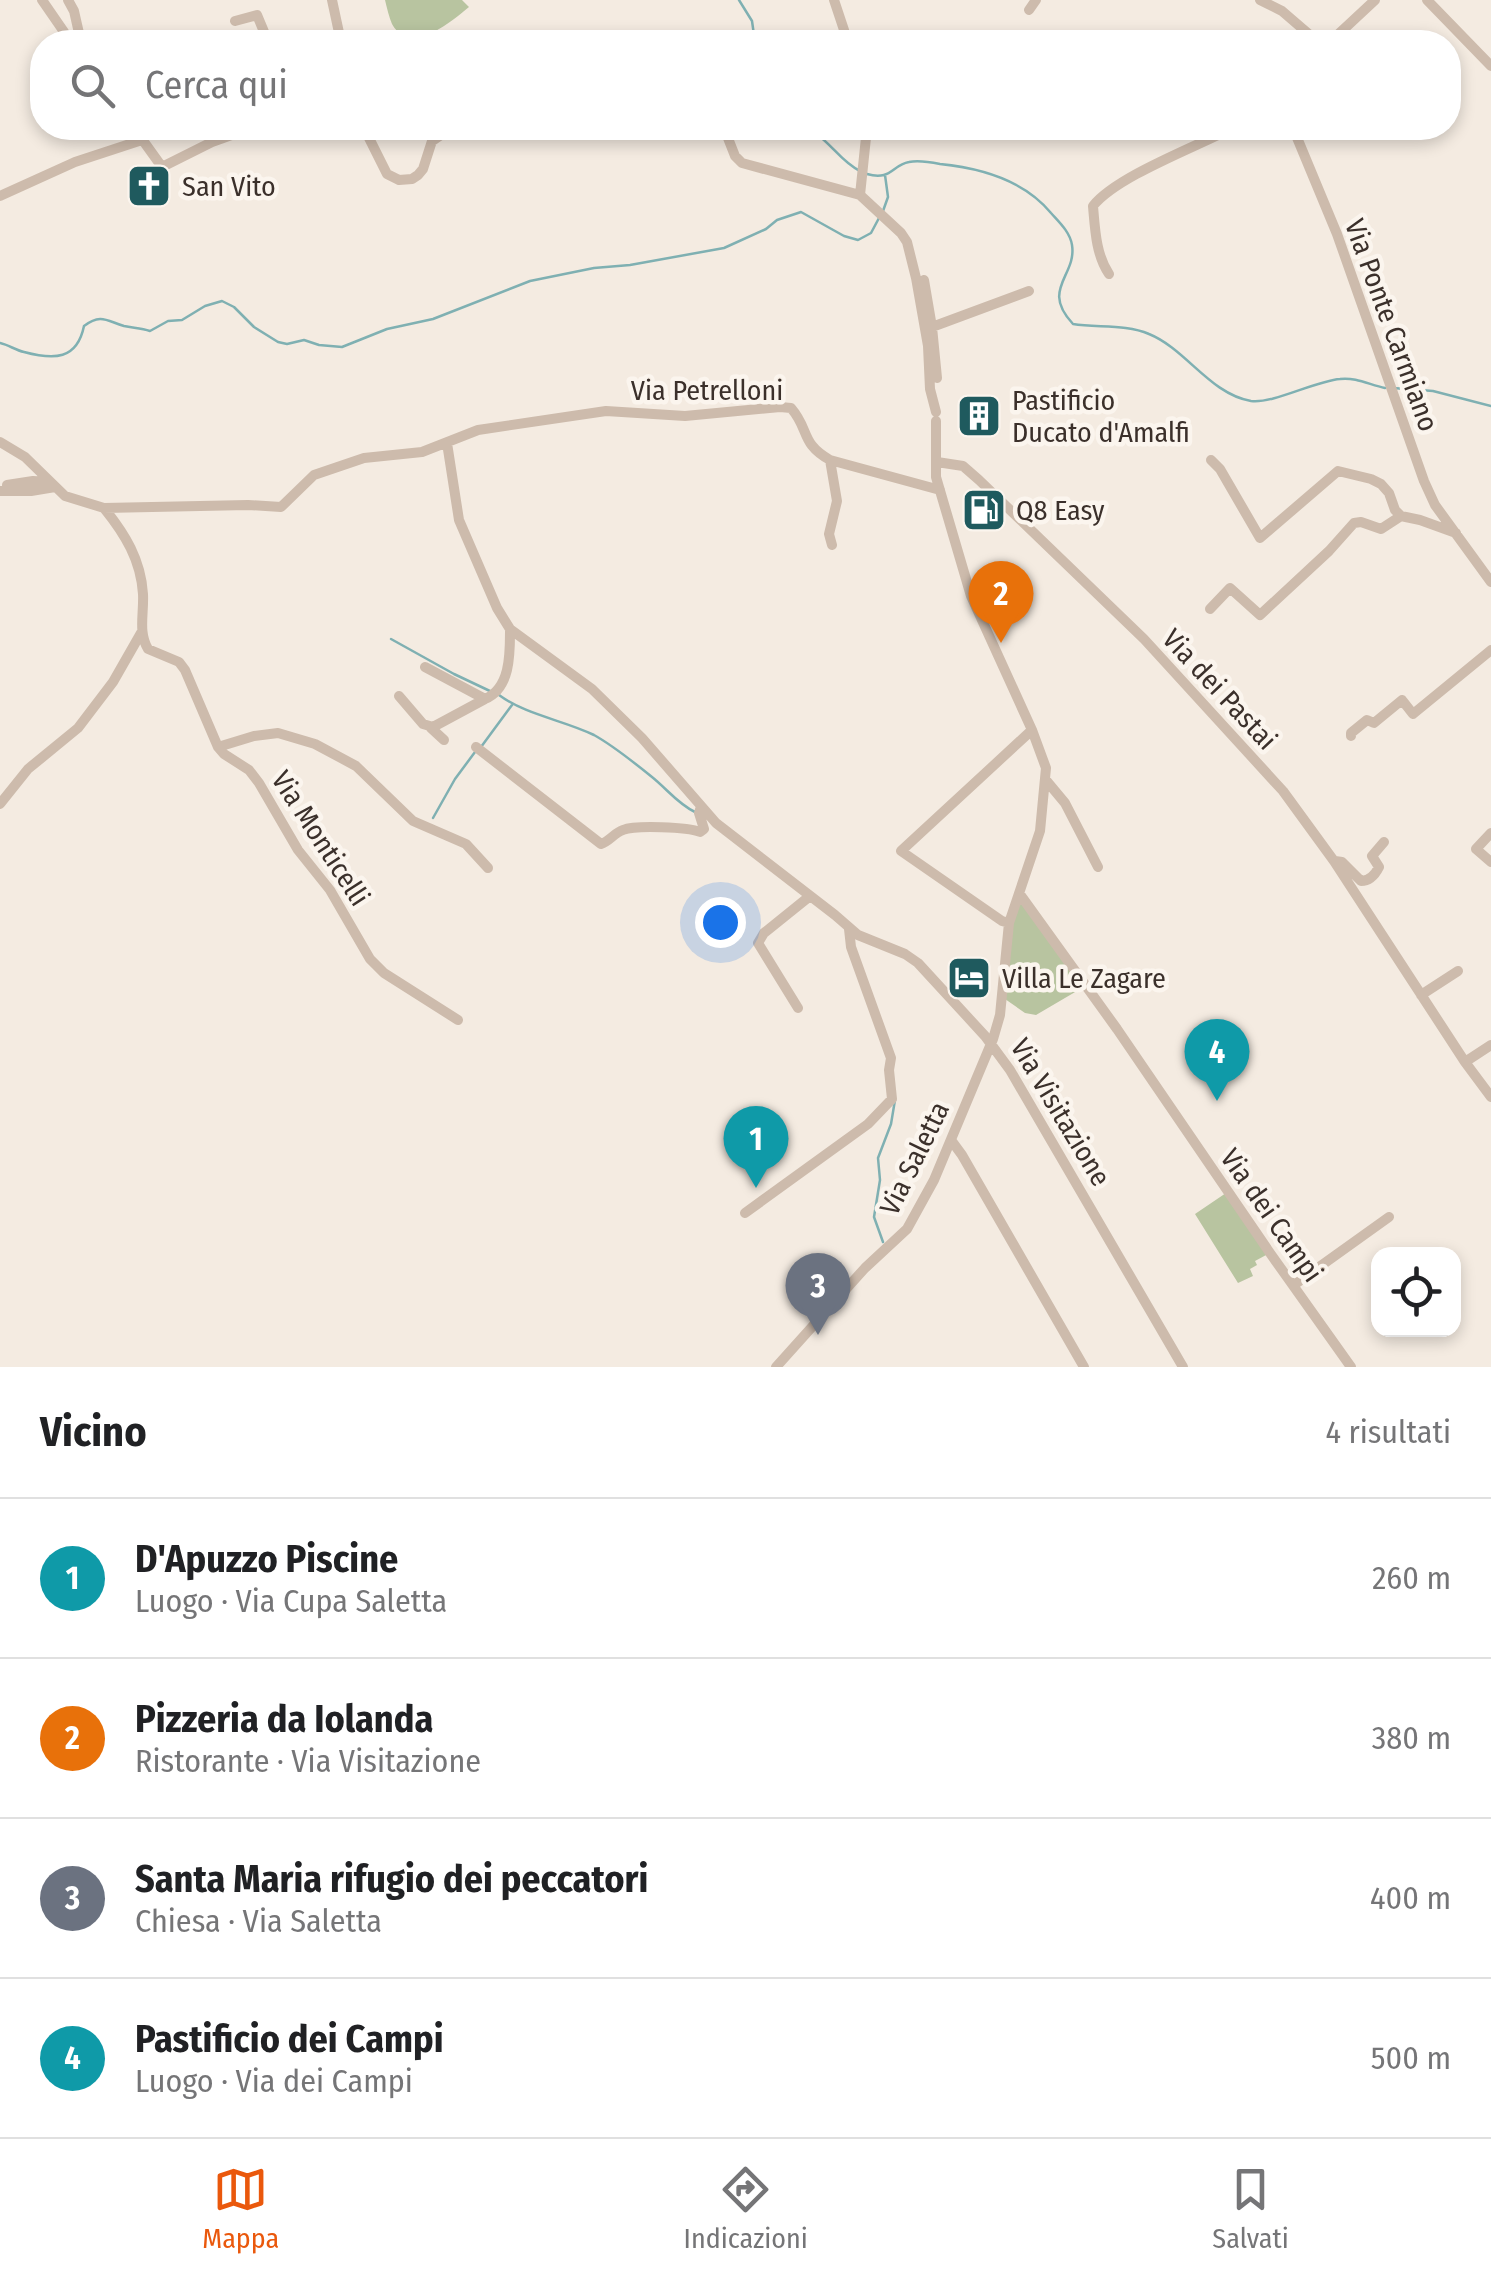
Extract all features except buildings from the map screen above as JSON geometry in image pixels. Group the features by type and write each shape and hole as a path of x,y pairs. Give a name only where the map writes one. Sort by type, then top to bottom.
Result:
{"street":[{"path":"42,0 63,30"},
{"path":"68,0 78,30"},
{"path":"332,0 338,30"},
{"path":"834,0 844,30"},
{"path":"1260,0 1282,11 1304,30"},
{"path":"1343,30 1376,0"},
{"path":"1427,0 1456,30"},
{"path":"235,22 256,15 262,30"},
{"path":"1461,35 1491,66"},
{"path":"0,196 75,162 142,140 162,168 217,140"},
{"path":"370,140 386,174 399,180 418,175 433,140"},
{"path":"729,140 742,163 860,195 907,242 928,346 932,397"},
{"path":"860,195 866,140"},
{"path":"1108,274 1100,260 1092,206 1108,192 1208,140"},
{"name":"Via Ponte Carmiano","path":"1297,140 1337,234 1424,481 1435,504 1491,582"},
{"path":"924,280 937,378 932,397"},
{"path":"932,327 1029,291"},
{"name":"Via Visitazione","path":"932,397 936,477 972,596 1046,768 1040,831 1009,922 1000,1015 991,1044 1184,1367"},
{"name":"Via Petrelloni","path":"31,491 104,508 281,507 314,475 364,458 422,452 478,430 606,411 685,416 791,408 814,451 830,460"},
{"path":"0,442 26,457 64,496"},
{"path":"447,443 459,520 510,629 592,689 642,738 700,812 858,935 918,964 991,1044"},
{"path":"832,545 828,534 837,501 830,460 940,490"},
{"path":"1211,460 1260,538 1338,470 1381,484 1401,516 1457,533"},
{"name":"Via dei Pastai","path":"938,462 963,466 980,480 1144,639 1273,779 1312,827 1491,1096"},
{"path":"0,488 33,482 52,485"},
{"path":"0,488 31,491 52,485"},
{"path":"0,804 28,769 78,728 113,682 142,632 140,572 124,533 104,508"},
{"path":"1210,609 1230,588 1260,615 1354,524 1362,522 1381,528 1401,516"},
{"path":"399,696 423,724 433,727 492,695 504,682 510,629"},
{"name":"Via Monticelli","path":"142,632 148,649 179,662 185,670 218,748 259,783 298,850 339,904 370,959 384,974 458,1020"},
{"path":"1351,736 1366,720 1374,723 1402,700 1413,714 1491,650"},
{"path":"425,667 492,695"},
{"path":"433,727 444,740"},
{"path":"1009,922 1002,921 901,851 1032,730"},
{"path":"218,748 278,733 315,744 356,766 413,821 466,844 488,868"},
{"path":"476,748 601,844 623,830 690,828 700,832 704,829 700,812"},
{"path":"1044,779 1063,800 1098,867"},
{"path":"1491,833 1476,849 1491,862"},
{"path":"1334,860 1366,881 1379,867 1372,856 1384,842"},
{"name":"Via dei Campi","path":"1018,893 1351,1367"},
{"path":"798,1008 758,942 764,932 807,898"},
{"path":"746,1213 868,1124 892,1099 892,1058 851,947 849,928"},
{"path":"1421,995 1458,971"},
{"name":"Via Saletta","path":"776,1367 865,1268 907,1229 934,1180 991,1044"},
{"path":"1465,1062 1491,1046"},
{"path":"951,1140 1084,1367"},
{"path":"1294,1285 1389,1218"}],"green space":[{"path":"385,0 462,0 469,7 437,30 397,30"},
{"path":"1020,901 1082,988 1036,1015 1025,1013 1005,999 1012,925"},
{"path":"1226,1193 1268,1254 1255,1261 1257,1265 1250,1269 1253,1276 1238,1283 1195,1214"}],"waterway":[{"path":"739,0 753,30"},
{"path":"823,140 860,171"},
{"path":"867,174 881,176 913,161 955,166 1015,184 1040,202 1071,240 1072,256 1060,301 1073,324 1121,327 1149,334 1236,397 1260,401 1340,379 1385,388"},
{"path":"883,211 888,197 885,175"},
{"path":"0,343 35,355 63,355 76,346 84,326 95,320 150,331 222,301 278,342 304,340 342,347 387,329 433,319 530,281 724,248 801,212 858,240 871,233 879,218"},
{"path":"1393,388 1433,391 1491,406"},
{"path":"391,639 492,692"},
{"path":"499,695 521,708 601,739 695,812"},
{"path":"481,747 512,705"},
{"path":"433,818 475,752"},
{"path":"883,1242 874,1217 880,1180 878,1158 895,1100"}],"place":[{"name":"San Vito","path":"149,186"},
{"name":"Pastificio Ducato d'Amalfi","path":"979,416"},
{"name":"Q8 Easy","path":"984,510"},
{"name":"Pizzeria da Iolanda","path":"1001,643"},
{"name":"Villa Le Zagare","path":"969,978"},
{"name":"Pastificio dei Campi","path":"1217,1101"},
{"name":"D'Apuzzo Piscine","path":"756,1188"},
{"name":"Santa Maria rifugio dei peccatori","path":"818,1335"}]}
